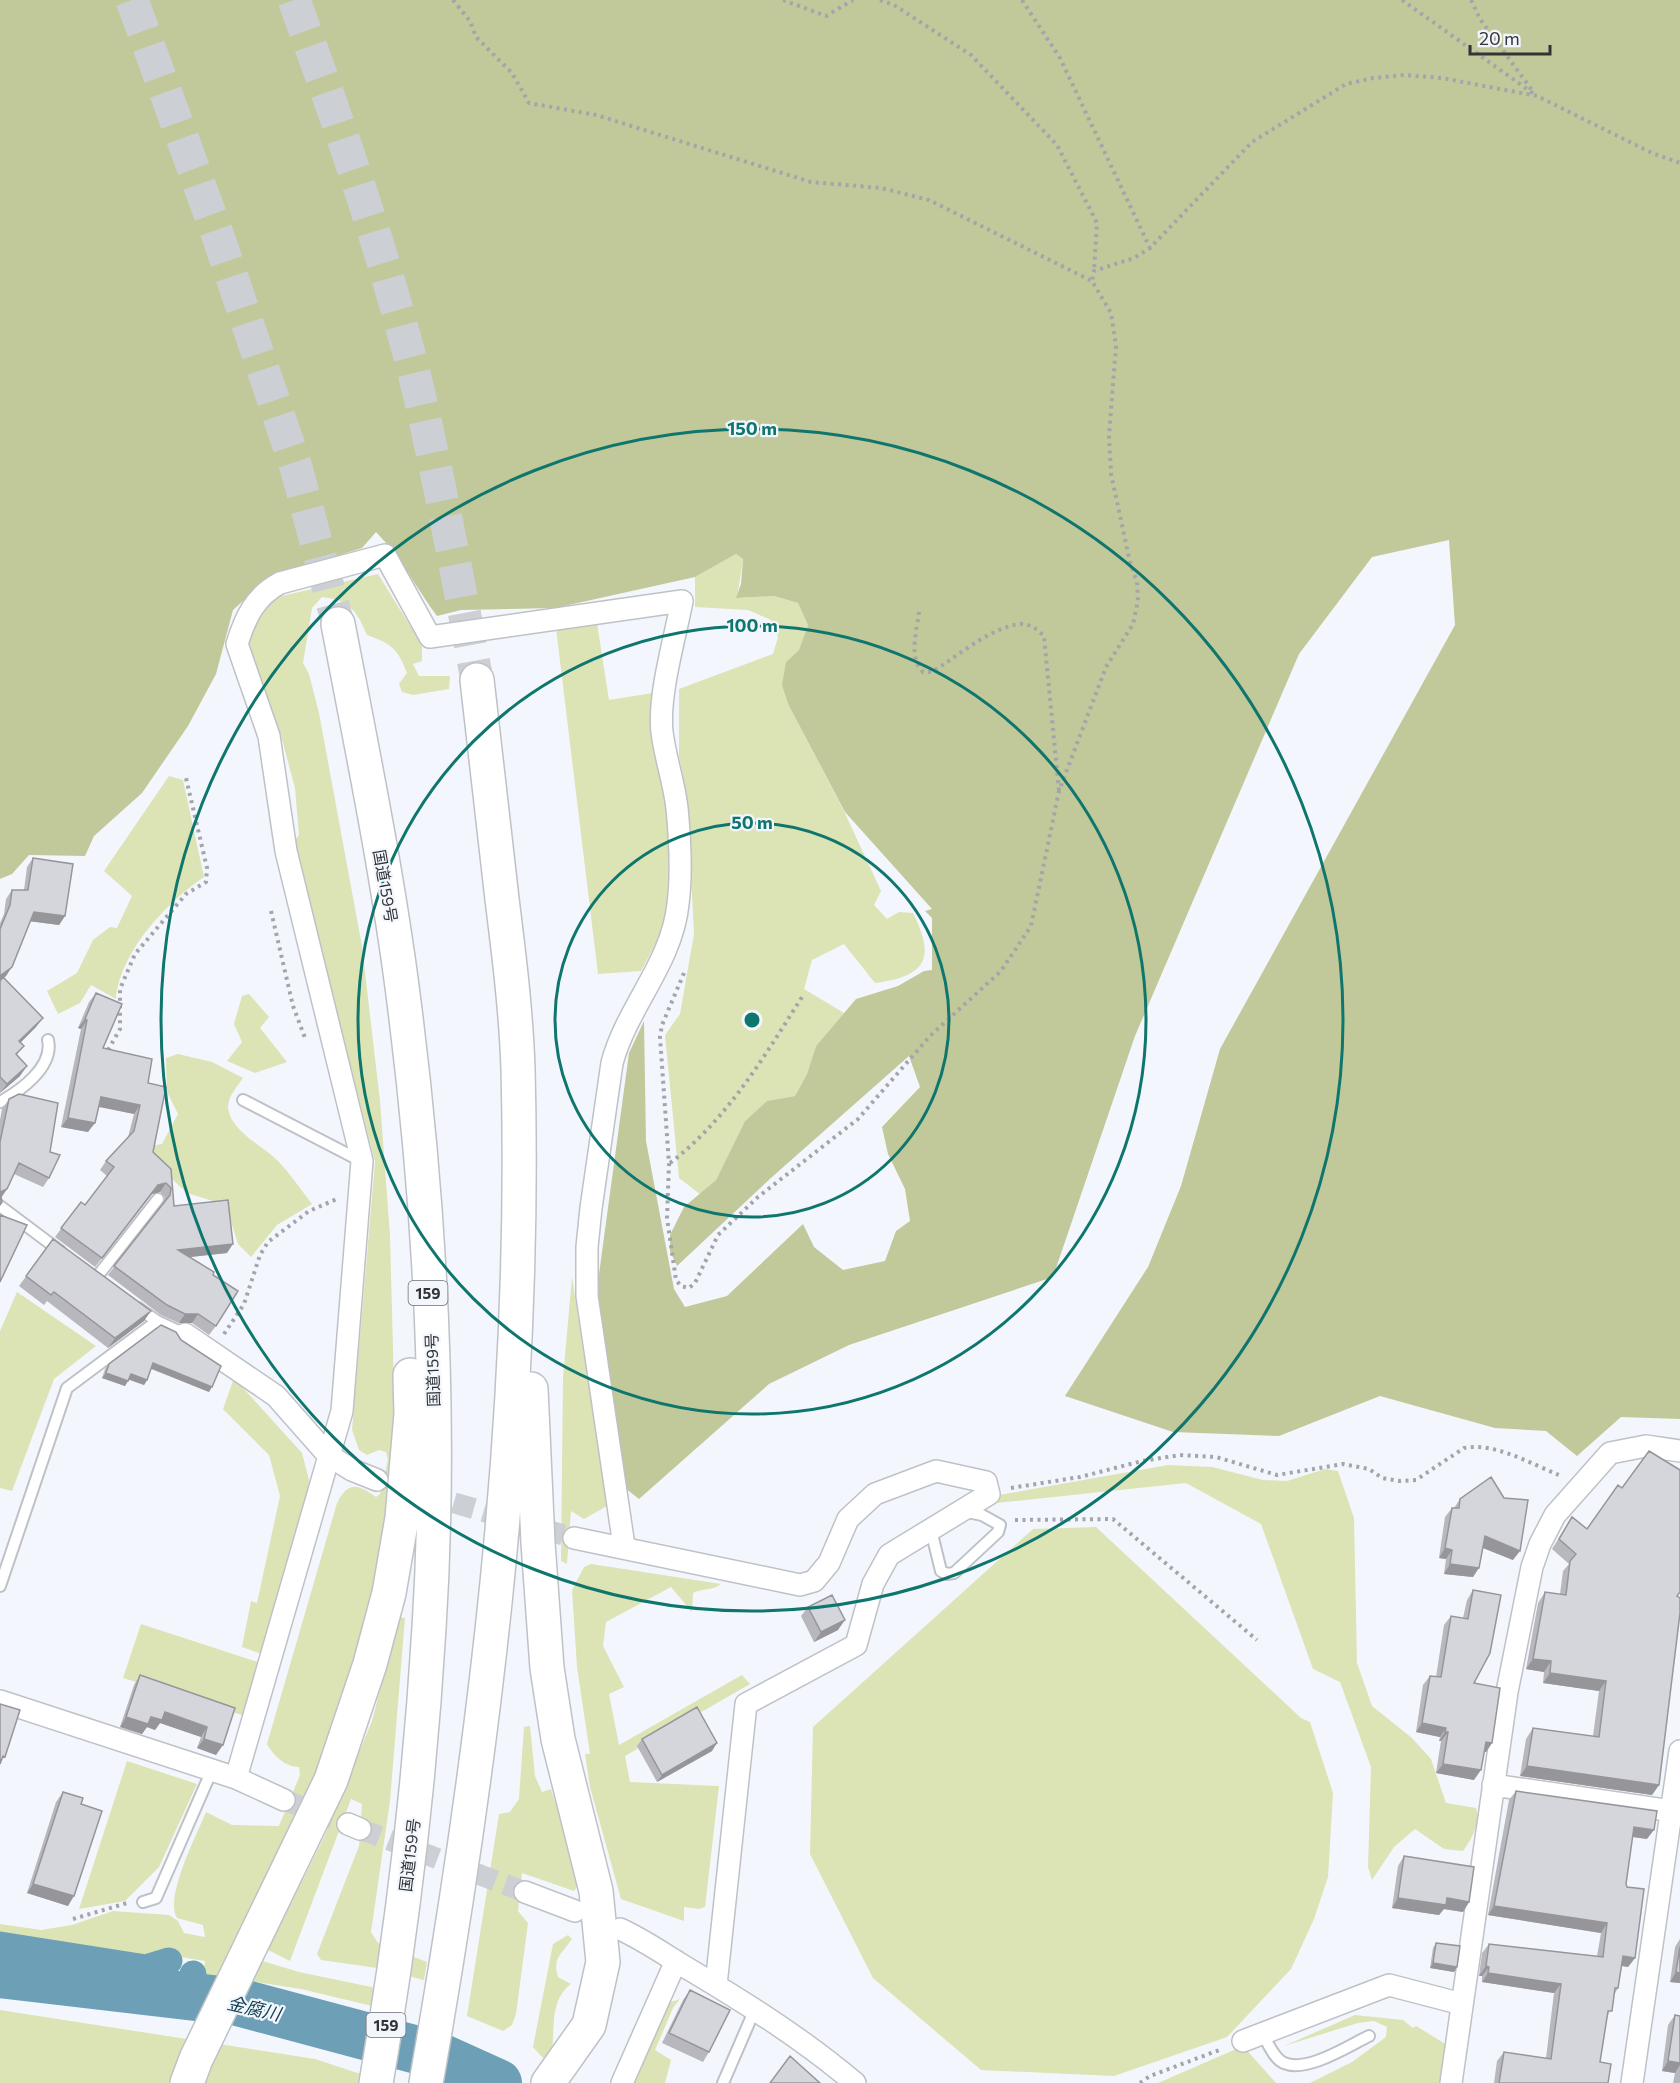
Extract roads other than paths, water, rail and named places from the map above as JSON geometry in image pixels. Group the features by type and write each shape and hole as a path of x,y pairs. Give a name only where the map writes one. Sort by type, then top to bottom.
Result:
{"highway":[{"name":"国道159号","path":"338,624 404,1001 424,1215 433,1373 430,1625 418,1775 396,1967 376,2083"},
{"path":"477,680 511,975 518,1066 537,1532 547,1668 558,1739 596,1891 603,1962 589,2025 548,2083"},
{"name":"159","path":"192,2071 331,1780 370,1664 389,1593 400,1529 409,1437 410,1316 404,1210 386,998 357,723"},
{"path":"426,2083 445,1977 479,1751 504,1508 515,1367 518,1066"}],"street":[{"path":"236,1778 342,1411 362,1161 286,851 269,736 237,644 257,600 267,590 280,583 385,555 430,637 682,601 663,702 662,730 676,807 680,865 674,930 664,957 620,1035 612,1063 586,1247 586,1296 624,1546"},
{"path":"185,1334 276,1396 328,1455 352,1470 377,1480"},
{"path":"1451,2083 1507,1692 1532,1567 1540,1544 1555,1515 1610,1453 1646,1446 1680,1451"},
{"path":"574,1538 624,1546 800,1585 814,1581 829,1563 848,1519 875,1494 936,1471 986,1482 989,1494 890,1555 873,1584 856,1645 746,1704 716,1986"},
{"path":"0,1701 236,1778 284,1800"},
{"path":"1632,2083 1675,1811 1680,1751"},
{"path":"1493,1785 1675,1811"},
{"path":"525,1892 574,1911"},
{"path":"620,1929 643,1940 755,2009 815,2049 855,2083"},
{"path":"622,2083 676,1961"},
{"path":"1252,2037 1389,1985 1462,2004"}],"lane":[{"path":"0,1102 19,1092 30,1081 46,1058 48,1040"},
{"path":"243,1100 362,1161"},
{"path":"0,1206 100,1282 158,1199"},
{"path":"132,1304 157,1321 185,1334"},
{"path":"0,1586 67,1388 157,1321"},
{"path":"931,1530 941,1571 946,1574 954,1573 998,1532 1000,1525 993,1520 962,1511"},
{"path":"143,1902 156,1898 212,1770"},
{"path":"723,2083 755,2009"},
{"path":"1252,2037 1284,2063 1305,2066 1369,2036"}],"waterway":[{"path":"0,1945 146,1968 169,1961"},
{"name":"金腐川","path":"0,1974 238,2002 436,2055 498,2083"},
{"path":"191,1997 193,1974"}],"tunnel":[{"path":"132,0 218,236 296,467 338,624"},
{"path":"294,0 359,187 389,282 415,377 477,680"},
{"path":"424,1494 574,1538"},
{"path":"284,1800 348,1824"},
{"path":"360,1829 525,1892"}]}
